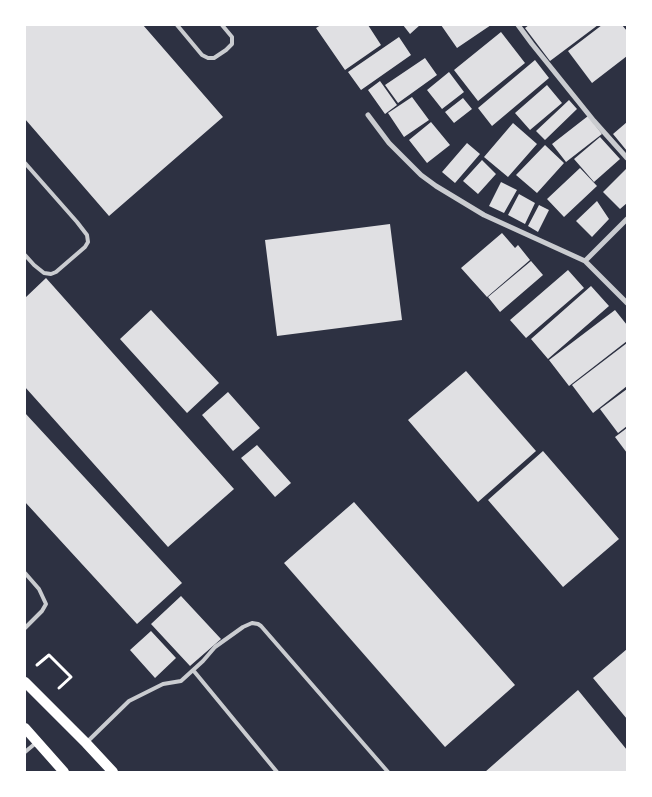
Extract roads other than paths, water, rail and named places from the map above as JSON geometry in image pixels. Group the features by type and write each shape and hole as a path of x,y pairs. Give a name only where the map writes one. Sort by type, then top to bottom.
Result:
{"main road":[{"path":"25,682 113,772"},
{"path":"25,728 64,772"}],"street":[{"path":"518,25 594,121 627,158"},
{"path":"368,115 389,143 421,175 436,186 484,215 585,261 627,303"},
{"path":"585,261 627,219"}],"lane":[{"path":"176,25 202,55 208,58 214,58 232,44 232,37 222,25"},
{"path":"25,163 77,222 87,235 88,242 85,248 51,274 44,273 25,255"},
{"path":"25,574 39,590 46,604 42,612 25,628"},
{"path":"86,743 129,701 163,684 181,681 216,647 243,627 258,624 262,626 388,772"},
{"path":"194,670 277,772"},
{"path":"25,752 37,742"}]}
